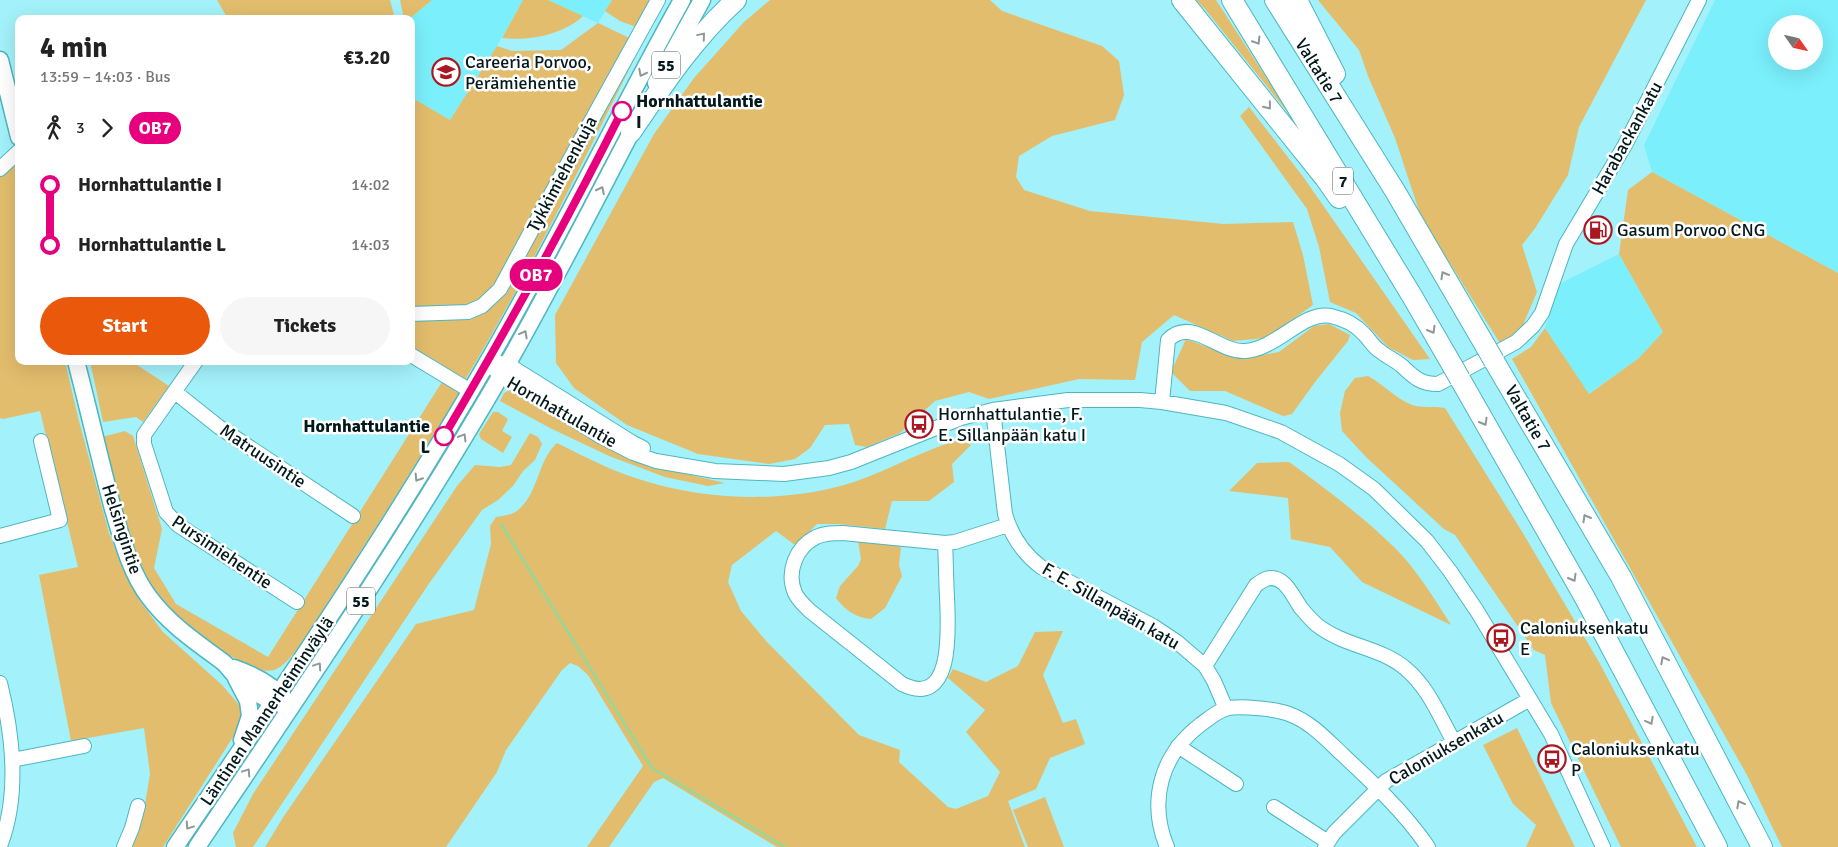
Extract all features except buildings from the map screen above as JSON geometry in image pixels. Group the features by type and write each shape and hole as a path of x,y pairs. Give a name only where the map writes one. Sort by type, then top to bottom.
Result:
{"highway":[{"path":"632,132 673,71 720,15 736,0"},
{"path":"1182,0 1325,178 1372,245 1412,296"},
{"name":"Valtatie 7","path":"1232,0 1412,296 1456,372 1585,598 1717,847"},
{"name":"Valtatie 7","path":"1275,0 1395,191 1621,577 1762,847"},
{"path":"1297,0 1395,191"}],"main road":[{"name":"Läntinen Mannerheiminväylä","path":"175,847 276,698 436,451 547,255 647,62 682,0"},
{"name":"Läntinen Mannerheiminväylä","path":"197,847 389,558 503,370 572,245 672,53 702,0"},
{"path":"0,60 4,94 15,126"},
{"name":"Helsingintie","path":"77,365 122,541 136,575 148,596 166,617 236,676 291,707"},
{"name":"Helsingintie","path":"224,664 255,676 276,698"},
{"name":"Helsingintie","path":"236,676 248,701 250,716 236,757"}],"street":[{"name":"Tykkimiehenkuja","path":"415,314 468,312 482,306 500,289 562,172 658,0"},
{"name":"Harabackankatu","path":"1162,402 1168,340 1178,332 1187,331 1234,350 1246,351 1269,344 1310,318 1321,315 1331,316 1352,325 1379,351 1392,358 1411,376 1427,384 1438,384 1516,342 1533,326 1542,313 1566,244 1625,145 1699,0"},
{"path":"0,169 15,155"},
{"path":"415,357 464,387"},
{"name":"Hornhattulantie","path":"488,361 552,406 600,436 633,453 656,461 715,471 784,474 829,468 851,462 961,418 993,410 1068,400 1162,402 1226,413 1282,432 1338,464 1374,489 1427,541 1477,610 1552,734 1603,847"},
{"name":"Pursimiehentie","path":"193,365 144,435 144,444 166,512 178,525 297,602"},
{"name":"Matruusintie","path":"175,392 219,427 352,516"},
{"name":"F. E. Sillanpään katu","path":"993,410 1005,514 1008,525 1026,553 1041,567 1153,626 1177,642 1204,666 1214,681 1226,709"},
{"path":"0,536 60,520 41,441"},
{"path":"945,543 948,642 942,669 933,683 926,688 918,690 902,684 800,602 792,585 791,575 796,556 809,542 818,536 843,533 945,543 955,542 1008,525"},
{"path":"1204,666 1256,585 1266,578 1282,581 1306,614 1332,636 1396,661 1407,670 1427,693 1454,742"},
{"path":"0,683 7,713 12,760 12,786 8,822 0,846"},
{"name":"Caloniuksenkatu","path":"1326,845 1386,781 1530,699"},
{"path":"1167,847 1158,812 1159,799 1164,771 1178,746 1204,722 1226,709 1254,707 1289,714 1315,729 1378,789 1428,847"},
{"path":"12,760 84,746"},
{"path":"1178,746 1236,784"},
{"path":"124,847 138,806"},
{"path":"1274,807 1326,845"}],"shaded area":[{"path":"217,0 390,0 394,15 226,15"},
{"path":"400,0 432,0 414,15 403,15"},
{"name":"Careeria Porvoo, Perämiehentie","path":"432,0 523,0 497,46 450,120 415,99 414,15"},
{"path":"523,0 548,0 583,16 566,28 545,35 512,39 502,38"},
{"name":"Careeria Porvoo, Perämiehentie","path":"548,0 612,0 598,23"},
{"path":"612,0 654,0 639,28 620,21 605,11"},
{"path":"770,0 990,0 1002,11 1102,46 1119,61 1124,95 1115,120 1052,136 1019,156 1016,177 1024,190 1090,211 1224,224 1293,222 1303,255 1313,305 1266,338 1233,341 1174,315 1142,342 1135,380 1079,379 989,399 969,392 935,401 900,433 867,447 855,445 849,424 825,425 810,448 795,459 769,464 698,454 627,425 574,388 556,363 555,315 654,134 694,78 744,22"},
{"path":"1196,0 1216,0 1293,119 1205,9"},
{"path":"1318,0 1646,0 1579,127 1568,175 1536,227 1522,245 1537,292 1523,325 1501,345 1421,217 1395,138 1368,76 1359,50"},
{"path":"1715,0 1838,0 1838,273 1652,172 1644,145"},
{"path":"598,23 642,44 535,256 465,380 415,349 415,99 450,120 497,46 512,51 561,50"},
{"path":"1249,107 1304,178 1430,359 1413,360 1388,347 1356,313 1330,302 1319,247 1307,209 1240,116"},
{"path":"15,162 15,365 66,365 109,533 121,564 140,601 163,632 222,685 241,707 240,726 163,847 132,847 144,810 150,774 144,728 71,741 39,575 78,567 40,411 3,419 0,418 0,176"},
{"path":"1652,172 1838,273 1838,847 1782,847 1747,775 1512,359 1531,347 1545,328 1589,394 1639,358 1663,332 1619,254 1628,190"},
{"path":"1619,254 1663,332 1639,358 1588,394 1545,328 1561,283"},
{"path":"1329,324 1350,335 1348,341 1292,414 1283,416 1225,391 1190,391 1171,372 1186,339 1239,359 1279,352 1314,326"},
{"path":"91,365 137,365 169,386 143,422 136,417 103,422"},
{"path":"1368,376 1400,399 1412,405 1445,408 1521,530 1599,662 1697,847 1621,847 1551,703 1545,655 1534,650 1455,535 1444,529 1366,457 1342,431 1340,413 1345,391 1355,378"},
{"path":"442,382 460,392 311,630 295,652 280,667 269,671 257,669 221,650 197,634 175,615 147,582 139,567 130,539 102,437 125,431 133,436 162,529 154,568 176,604 268,657"},
{"path":"510,390 518,392 665,469 725,483 708,486 665,477 609,456 550,428 500,401 504,393"},
{"path":"493,412 498,412 508,419 502,431 512,437 503,453 481,439 479,434"},
{"path":"530,433 538,437 542,444 535,460 523,471 513,486 498,500 482,510 428,585 253,847 236,847 233,833 253,794 457,486 475,465 500,467 511,465"},
{"path":"967,438 971,445 952,464 954,482 929,501 892,501 885,529 838,524 817,524 795,545 776,531 732,565 728,582 741,611 767,642 859,735 900,750 899,762 948,807 956,809 988,796 1000,772 966,732 985,710 948,678 953,669 986,682 1018,666 1035,632 1063,631 1043,675 1063,723 1076,719 1085,744 1050,758 1036,789 1008,801 1025,847 777,847 663,778 654,782 609,847 587,847 643,766 588,675 578,666 570,663 562,670 506,750 497,772 446,847 265,847 284,816 416,624 474,610 491,544 490,526 496,517 513,513 525,503 545,459 557,443 613,470 648,482 698,493 751,497 803,494 829,489 854,482 924,452"},
{"path":"1289,462 1369,524 1394,547 1418,575 1451,625 1362,582 1330,547 1291,539 1288,498 1229,491 1257,463"},
{"path":"862,538 901,547 899,565 902,576 885,608 871,619 851,613 836,598 840,586 858,566 861,559 858,541"},
{"path":"1517,728 1575,847 1526,847 1536,825 1513,804 1483,745"},
{"path":"1045,797 1064,847 1028,847 1013,810"}],"waterway":[{"path":"501,524 652,768 785,847"}],"bus line":[{"name":"OB7","path":"444,436 547,255 622,111"}],"place":[{"name":"Careeria Porvoo, Perämiehentie","path":"446,72"},
{"name":"Hornhattulantie I","path":"622,111"},
{"name":"Gasum Porvoo CNG","path":"1598,230"},
{"name":"Hornhattulantie, F. E. Sillanpään katu I","path":"919,424"},
{"name":"Hornhattulantie L","path":"444,436"},
{"name":"Caloniuksenkatu E","path":"1501,638"},
{"name":"Caloniuksenkatu P","path":"1552,759"}]}
